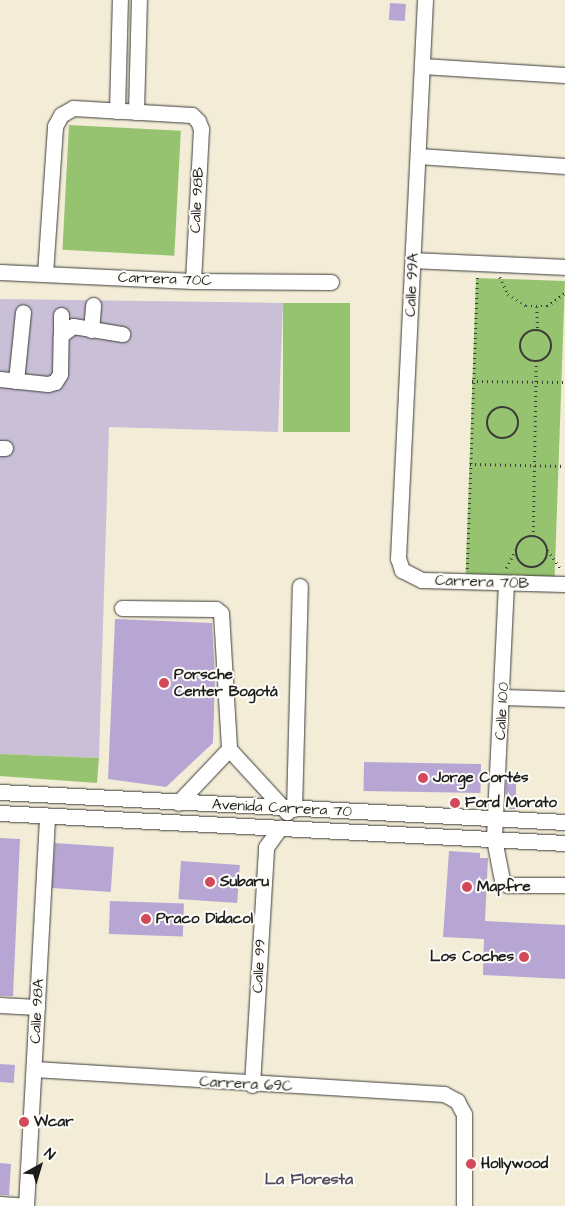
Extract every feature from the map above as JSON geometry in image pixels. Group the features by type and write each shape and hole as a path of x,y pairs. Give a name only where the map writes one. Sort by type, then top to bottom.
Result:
{"street":[{"path":"118,111 120,0"},
{"path":"46,274 55,126 61,115 73,108 136,112 138,0"},
{"name":"Calle 99A","path":"402,570 398,558 425,0"},
{"path":"422,66 565,75"},
{"name":"Calle 98B","path":"136,112 170,107 192,115 204,116 201,129 193,281"},
{"path":"418,156 565,166"},
{"path":"413,260 565,267"},
{"name":"Carrera 70C","path":"0,272 193,281 331,282"},
{"path":"91,330 93,305"},
{"path":"16,381 23,312"},
{"path":"0,379 48,384 55,382 60,374 61,315"},
{"path":"61,336 73,326 122,334"},
{"name":"Carrera 70B","path":"402,570 422,580 563,579"},
{"name":"Calle 100","path":"506,578 503,697 494,839 504,883 565,885"},
{"path":"280,828 266,847 254,827 258,824 288,823 290,816 300,586"},
{"path":"122,608 219,611 229,748 289,809"},
{"path":"503,697 565,699"},
{"path":"178,803 229,748"},
{"name":"Avenida Carrera 70","path":"0,792 289,809 565,822"},
{"name":"Avenida Carrera 70","path":"0,813 565,843"},
{"name":"Calle 98A","path":"26,1206 48,816"},
{"name":"Calle 99","path":"252,1084 266,847"},
{"path":"0,1006 37,1007"},
{"name":"Carrera 69C","path":"34,1069 252,1084 444,1094 457,1101 464,1114 464,1206"},
{"path":"0,1204 26,1206"}],"path":[{"path":"467,571 477,273"},
{"path":"500,273 508,294 521,304 537,307 556,302 565,293"},
{"path":"537,307 538,330"},
{"path":"538,330 550,339 552,349 546,358 536,362 525,357 521,347 524,336 538,330"},
{"path":"533,537 536,362"},
{"path":"472,380 565,382"},
{"path":"504,408 517,416 517,431 508,438 496,438 488,430 488,419 494,410 504,408"},
{"path":"470,464 565,466"},
{"path":"506,578 507,564 517,548 523,539 533,537 543,541 560,565 563,579"},
{"path":"517,548 521,563 531,568 542,564 548,550"}],"shaded area":[{"path":"0,299 283,303 278,432 109,427 99,758 0,754"}],"green space":[{"path":"69,125 181,131 174,256 62,250"},
{"path":"476,278 565,281 555,577 466,574"},
{"path":"283,303 350,303 350,432 283,432"},
{"path":"0,754 99,758 97,783 0,776"}],"building":[{"path":"390,3 406,4 405,21 389,20"},
{"name":"Porsche Center Bogotá","path":"115,619 212,623 215,677 213,743 166,787 108,779"},
{"name":"Jorge Cortés","path":"364,762 481,764 480,793 363,791"},
{"path":"506,773 516,773 516,809 506,809"},
{"path":"0,838 20,839 13,996 0,996"},
{"path":"55,843 114,847 111,892 52,888"},
{"path":"449,851 480,853 480,858 488,858 485,921 565,925 565,979 483,975 484,939 443,937"},
{"name":"Subaru","path":"181,861 240,865 237,903 178,899"},
{"name":"Praco Didacol","path":"110,901 184,904 183,937 109,934"},
{"path":"0,1064 15,1065 14,1083 0,1082"},
{"path":"0,1163 11,1164 9,1195 0,1195"}],"place":[{"name":"Porsche Center Bogotá","path":"164,683"},
{"name":"Jorge Cortés","path":"423,778"},
{"name":"Ford Morato","path":"455,803"},
{"name":"Subaru","path":"210,882"},
{"name":"Mapfre","path":"467,887"},
{"name":"Praco Didacol","path":"146,919"},
{"name":"Los Coches","path":"524,957"},
{"name":"Wcar","path":"24,1122"},
{"name":"Hollywood","path":"471,1164"}],"district":[{"name":"La Floresta","path":"309,1179"}]}
